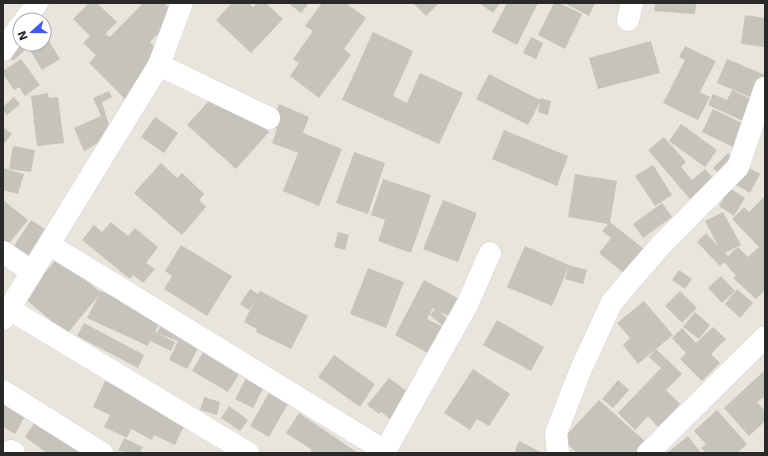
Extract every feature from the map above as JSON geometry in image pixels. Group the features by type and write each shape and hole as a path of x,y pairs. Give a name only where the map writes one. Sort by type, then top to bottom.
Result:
{"street":[{"path":"31,12 37,3"},
{"path":"182,3 159,65 50,245 6,314 248,453"},
{"path":"3,50 12,37"},
{"path":"159,65 269,118"},
{"path":"558,453 556,433 581,369 612,302 662,245 738,167 765,88"},
{"path":"50,245 385,452 467,305 490,253"},
{"path":"3,252 32,272"},
{"path":"648,453 765,337"},
{"path":"3,391 102,453"},
{"path":"10,453 11,451 14,453"}],"building":[{"path":"89,3 97,3 117,22 105,34 110,37 143,3 164,3 177,15 150,42 162,54 128,102 89,63 96,55 83,43 90,36 73,19"},
{"path":"232,3 249,3 253,7 257,3 266,3 283,19 251,53 216,20"},
{"path":"288,3 309,3 301,13"},
{"path":"322,3 346,3 366,18 344,49 351,55 319,98 290,76 299,63 293,59 313,31 305,26"},
{"path":"413,3 439,3 426,16"},
{"path":"479,3 500,3 493,13"},
{"path":"507,3 538,3 517,45 492,32"},
{"path":"554,3 559,3 582,14 565,49 538,35"},
{"path":"564,3 595,3 589,16"},
{"path":"655,3 696,3 695,14 654,11"},
{"path":"745,15 765,18 765,47 741,44"},
{"path":"373,32 413,51 393,96 407,103 420,73 463,93 439,144 342,100"},
{"path":"531,37 543,43 536,59 523,53"},
{"path":"651,41 660,73 598,89 589,58"},
{"path":"12,42 12,52 23,52 13,61 3,50"},
{"path":"52,46 60,59 42,70 31,52 52,52"},
{"path":"685,46 716,61 700,92 710,97 698,120 663,103 685,60 679,57"},
{"path":"21,59 40,85 25,96 19,87 14,90 3,74 3,71"},
{"path":"727,59 765,75 765,80 757,100 717,83"},
{"path":"489,74 540,100 541,98 551,101 548,115 538,112 540,102 528,125 476,99"},
{"path":"732,90 753,100 743,121 708,105 713,94 727,100"},
{"path":"109,91 112,97 102,102 112,135 84,151 74,128 101,116 93,98"},
{"path":"48,93 49,98 58,97 64,143 37,146 31,96"},
{"path":"214,95 235,102 269,132 236,169 187,125"},
{"path":"14,97 20,104 7,115 3,111 3,107"},
{"path":"279,104 309,117 303,133 342,149 319,206 283,191 298,153 272,143 277,129 271,126"},
{"path":"713,109 748,126 737,149 702,132"},
{"path":"155,117 178,133 164,153 141,137"},
{"path":"681,124 717,150 705,167 669,141"},
{"path":"3,127 12,134 3,145"},
{"path":"504,130 568,156 557,186 492,159"},
{"path":"664,137 686,162 681,167 692,180 705,169 718,184 695,205 648,150"},
{"path":"13,146 35,150 31,172 9,169"},
{"path":"354,152 385,163 368,214 336,203"},
{"path":"728,153 734,159 719,174 713,168"},
{"path":"161,163 177,178 182,173 204,194 199,200 206,207 182,235 134,193"},
{"path":"653,165 672,195 655,206 635,176"},
{"path":"744,165 760,174 750,193 734,184"},
{"path":"3,168 24,174 18,194 3,190"},
{"path":"575,174 617,181 610,222 650,254 630,278 599,253 611,238 602,231 608,224 568,217"},
{"path":"383,179 431,195 411,253 378,241 385,220 371,215"},
{"path":"730,188 745,198 734,216 719,206"},
{"path":"765,196 765,292 764,291 756,299 733,278 736,276 724,262 720,266 697,242 706,233 718,246 705,221 723,212 741,245 725,253 728,256 738,247 748,257 759,247 732,219 744,207 749,212"},
{"path":"3,200 28,220 7,246 3,242"},
{"path":"443,200 477,213 458,262 423,249"},
{"path":"662,203 672,217 643,238 633,224"},
{"path":"31,220 48,231 32,257 14,246"},
{"path":"111,222 128,236 135,228 158,247 146,263 155,269 143,283 133,275 130,279 82,240 94,225 102,232"},
{"path":"338,232 349,235 345,250 334,247"},
{"path":"181,245 232,276 207,316 164,289 172,276 165,271"},
{"path":"525,246 569,265 587,270 583,284 565,279 569,266 552,306 507,287"},
{"path":"58,257 100,292 101,291 141,310 160,322 155,332 175,342 171,351 150,341 148,346 87,318 99,295 67,334 24,298"},
{"path":"368,268 404,282 386,328 350,314"},
{"path":"679,270 692,279 685,289 672,280"},
{"path":"721,276 735,291 722,303 708,288"},
{"path":"424,280 465,302 456,320 439,311 451,322 445,328 447,329 433,356 395,335","holes":["433,308 435,309 430,315 445,328 427,319"]},
{"path":"250,289 258,294 260,291 308,316 291,349 256,332 257,329 244,322 256,298 249,310 240,304"},
{"path":"737,289 753,303 740,318 725,304"},
{"path":"680,291 697,308 682,323 665,306"},
{"path":"644,301 673,335 638,364 623,345 630,338 617,323"},
{"path":"695,312 710,325 699,339 683,327"},
{"path":"497,320 544,347 531,371 483,345"},
{"path":"84,323 144,355 138,368 77,336"},
{"path":"162,323 181,330 178,341 157,333"},
{"path":"713,327 726,339 711,354 720,363 702,381 680,359 686,353 672,338 682,328 696,343"},
{"path":"182,333 201,343 187,369 169,360"},
{"path":"205,349 241,371 228,392 192,371"},
{"path":"656,349 682,374 666,390 680,404 658,427 648,416 635,430 618,413 661,368 649,357"},
{"path":"334,355 375,384 360,407 318,377"},
{"path":"473,369 510,394 489,426 477,419 470,430 444,413"},
{"path":"765,370 765,396 757,402 765,411 765,421 749,436 724,408"},
{"path":"247,376 265,385 253,408 235,399"},
{"path":"389,378 412,395 395,423 381,412 379,414 367,405"},
{"path":"618,380 629,390 613,408 602,399"},
{"path":"105,381 144,399 186,422 175,445 154,435 152,440 131,429 127,438 104,427 110,415 93,407"},
{"path":"270,391 289,402 269,437 250,426"},
{"path":"204,397 220,402 217,415 200,410"},
{"path":"7,399 36,416 33,423 24,418 15,434 3,427 3,406"},
{"path":"599,400 647,443 638,453 577,453 562,440"},
{"path":"229,406 248,420 240,431 221,418"},
{"path":"717,410 747,444 737,453 706,453 701,448 706,444 694,431"},
{"path":"299,413 358,453 310,453 312,450 286,433"},
{"path":"40,415 85,446 80,453 47,453 25,437"},
{"path":"688,436 701,453 667,453"},
{"path":"124,438 143,447 140,453 118,451"},
{"path":"519,441 543,453 514,453"}]}
